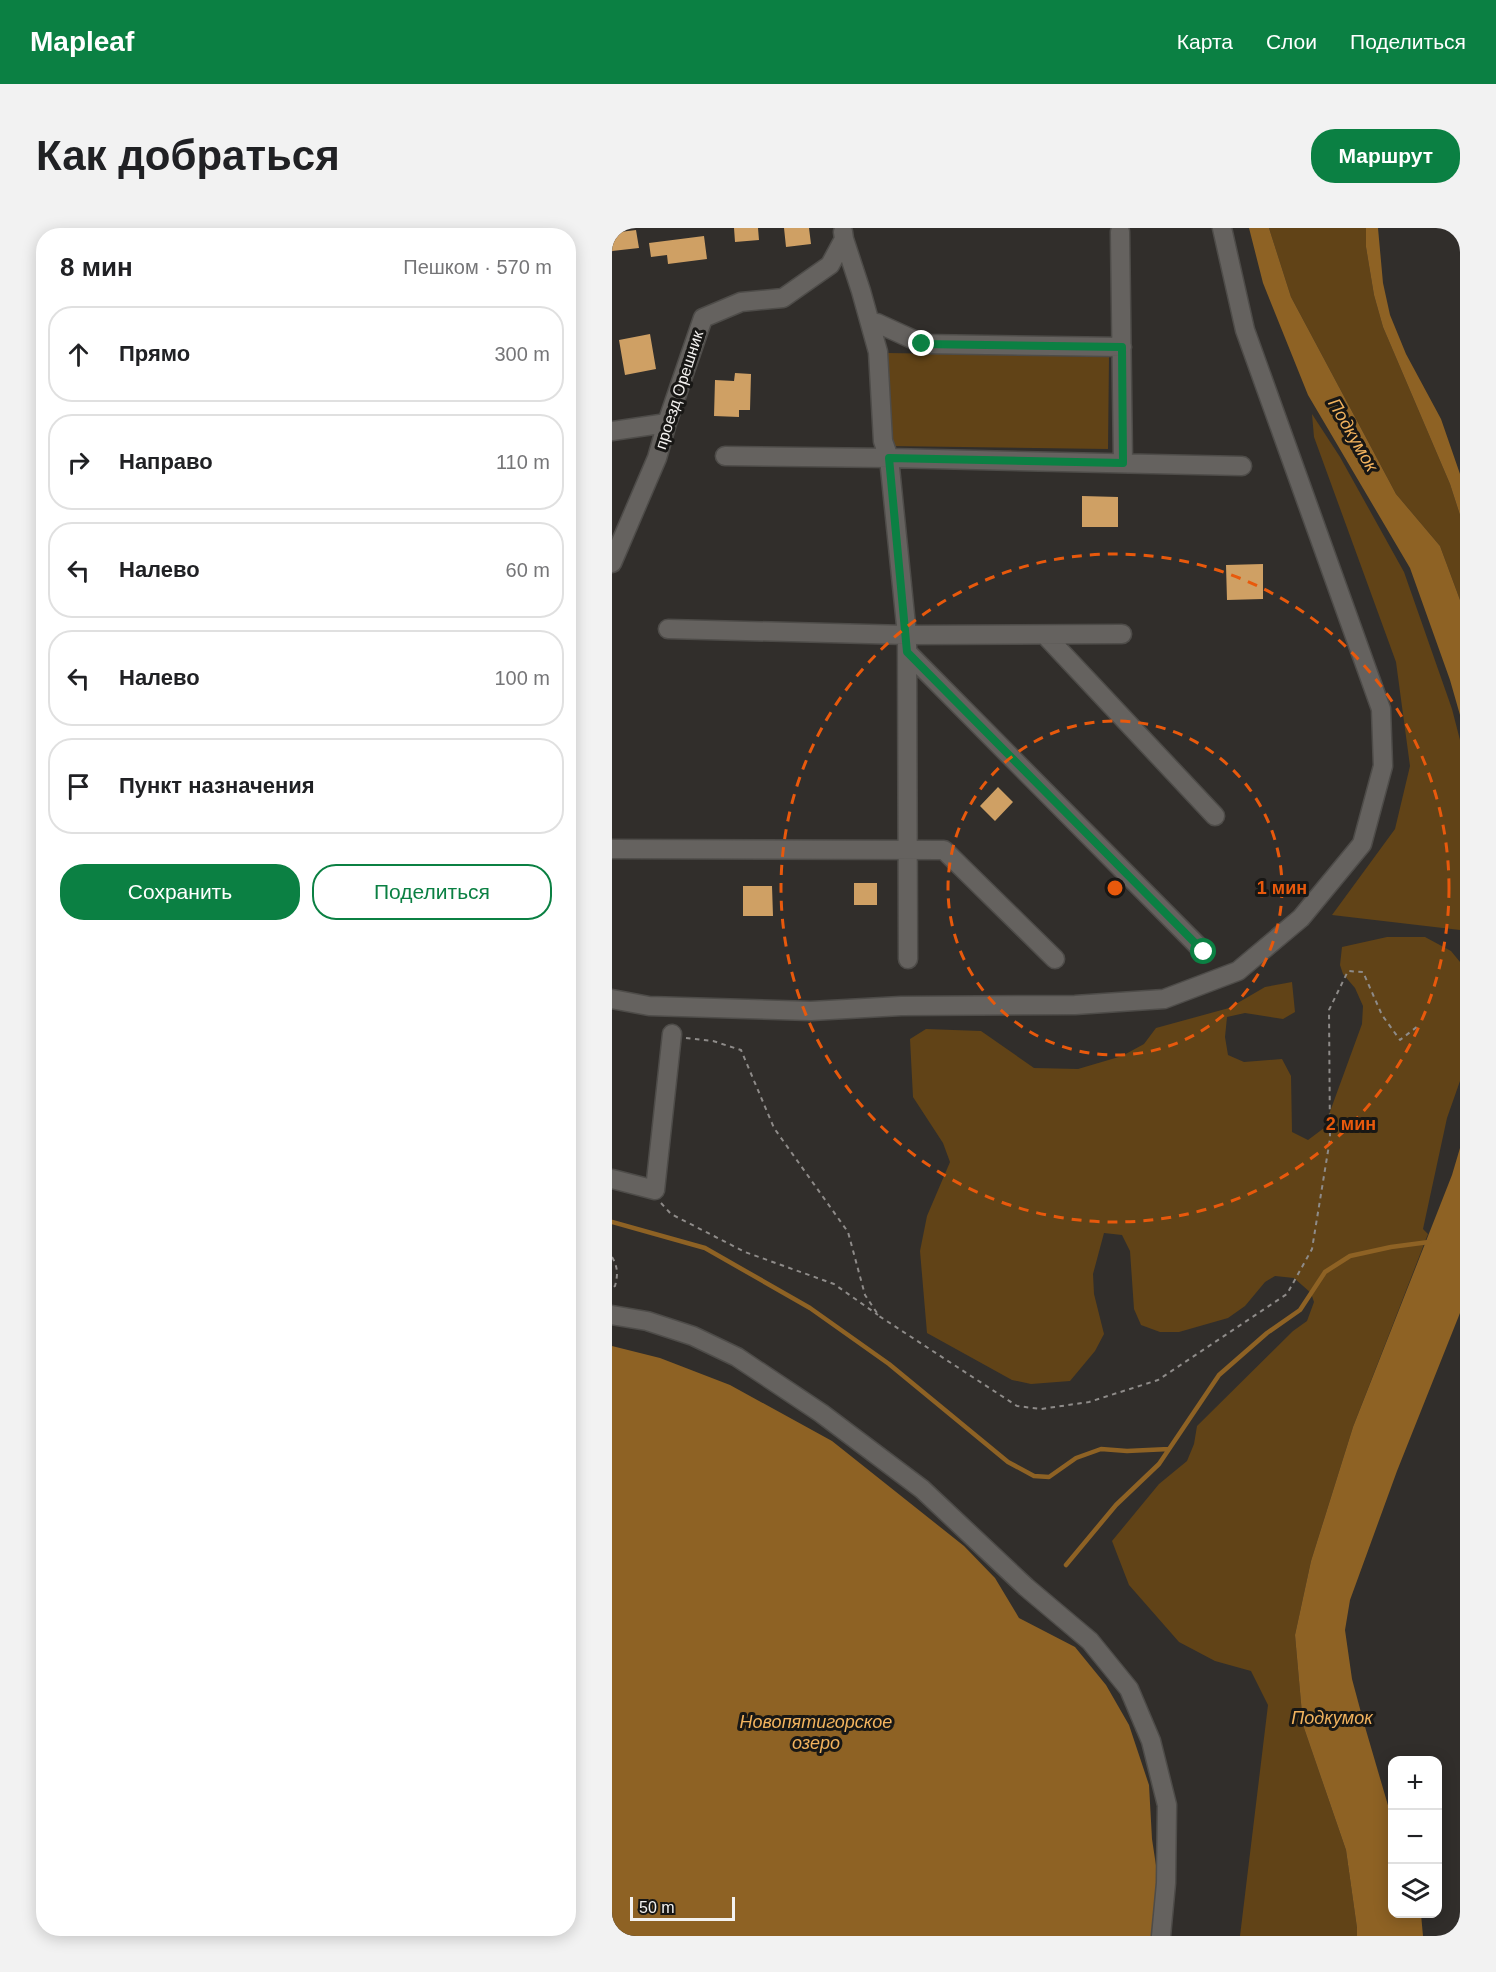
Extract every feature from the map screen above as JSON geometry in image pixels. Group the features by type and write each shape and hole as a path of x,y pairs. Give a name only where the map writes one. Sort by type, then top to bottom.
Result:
{"street":[{"path":"612,999 649,1006 811,1011 901,1006 1075,1005 1164,999 1238,971 1301,918 1362,844 1383,766 1381,708 1245,330 1222,228"},
{"path":"1120,232 1123,463"},
{"path":"843,233 878,352 883,441 889,458 907,644 908,959"},
{"name":"проезд Орешник","path":"612,563 657,458 703,318 741,302 783,298 830,265 843,233"},
{"path":"877,323 922,344 1122,347"},
{"path":"612,431 667,423"},
{"path":"725,456 1242,466"},
{"path":"668,629 907,644 1045,635 1122,634"},
{"path":"1045,635 1215,816"},
{"path":"907,644 1204,952"},
{"path":"612,849 944,850 1055,959"},
{"path":"612,1179 655,1190 672,1034"},
{"path":"612,1315 647,1321 693,1336 737,1357 821,1413 922,1489 1026,1587 1090,1641 1129,1689 1151,1741 1167,1805 1166,1883 1161,1936"}],"path":[{"path":"655,1190 660,1203 671,1214 745,1252 834,1284 1017,1406 1041,1409 1089,1402 1158,1380 1287,1294 1312,1249 1330,1139 1329,1010 1348,971 1363,972 1382,1015 1400,1040 1418,1026"},
{"path":"672,1034 713,1041 741,1050 774,1128 848,1232 865,1295 879,1316"},
{"path":"612,1257 616,1263 618,1276 612,1288"}],"shaded area":[{"path":"1269,228 1366,228 1366,247 1374,295 1383,327 1450,484 1460,515 1460,600 1440,546 1396,494 1291,297"},
{"path":"888,353 1109,357 1108,449 887,446"},
{"path":"1312,414 1340,457 1404,572 1452,709 1460,740 1460,930 1332,915 1395,829 1410,766 1396,662 1314,437"},
{"path":"1387,937 1425,937 1451,951 1460,962 1460,1081 1447,1118 1423,1229 1428,1234 1353,1427 1311,1561 1295,1635 1303,1725 1346,1850 1357,1936 1240,1936 1268,1705 1251,1671 1215,1661 1179,1642 1129,1585 1112,1541 1159,1484 1187,1461 1194,1444 1197,1426 1293,1331 1307,1321 1314,1302 1311,1293 1294,1278 1275,1276 1265,1282 1245,1306 1228,1318 1179,1332 1160,1332 1141,1325 1134,1309 1130,1251 1122,1235 1104,1233 1093,1274 1094,1294 1104,1334 1095,1351 1070,1381 1031,1384 1012,1380 927,1333 920,1251 927,1216 950,1162 943,1143 913,1097 910,1039 926,1029 981,1031 1034,1068 1078,1069 1122,1056 1144,1044 1156,1028 1229,1008 1265,987 1292,982 1295,1012 1283,1019 1245,1013 1227,1017 1225,1037 1228,1055 1244,1062 1282,1059 1291,1076 1292,1132 1308,1140 1324,1128 1362,1024 1363,1006 1355,988 1343,974 1340,965 1342,947"}],"water":[{"name":"Подкумок","path":"1249,228 1269,228 1291,297 1396,494 1440,546 1460,600 1460,715 1450,680 1410,568 1308,395 1263,283"},
{"path":"1366,228 1378,228 1383,283 1390,315 1406,354 1441,419 1460,474 1460,515 1450,484 1383,327 1374,295 1366,247"},
{"name":"Подкумок","path":"1460,1148 1460,1313 1397,1471 1350,1600 1345,1630 1352,1679 1388,1805 1388,1918 1421,1918 1423,1936 1357,1936 1346,1850 1303,1725 1295,1635 1311,1561 1353,1427 1452,1175"},
{"name":"Новопятигорское озеро","path":"612,1346 660,1358 730,1385 832,1441 964,1546 995,1578 1019,1618 1075,1647 1106,1685 1129,1725 1149,1785 1152,1839 1160,1892 1154,1936 612,1936"}],"building":[{"path":"734,228 758,228 759,240 735,242"},
{"path":"784,228 809,228 811,244 786,247"},
{"path":"636,230 639,248 612,251 612,233"},
{"path":"704,236 707,259 668,264 667,255 651,257 649,243"},
{"path":"650,334 656,369 625,375 619,340"},
{"path":"735,373 751,374 750,410 739,410 739,417 714,416 715,380 734,381"},
{"path":"1082,496 1118,497 1118,527 1082,527"},
{"path":"1263,564 1263,599 1227,600 1226,565"},
{"path":"998,787 1013,802 995,821 980,806"},
{"path":"854,883 877,883 877,905 854,905"},
{"path":"743,886 772,886 773,916 743,916"}],"waterway":[{"path":"612,1222 705,1248 810,1308 889,1364 1008,1462 1034,1476 1049,1477 1076,1458 1101,1449 1127,1451 1169,1449"},
{"path":"1066,1565 1116,1505 1159,1464 1219,1375 1267,1333 1300,1310 1325,1272 1350,1256 1429,1242"}],"route":[{"path":"922,344 1122,347 1123,463 889,458 907,652 1204,952"}]}
